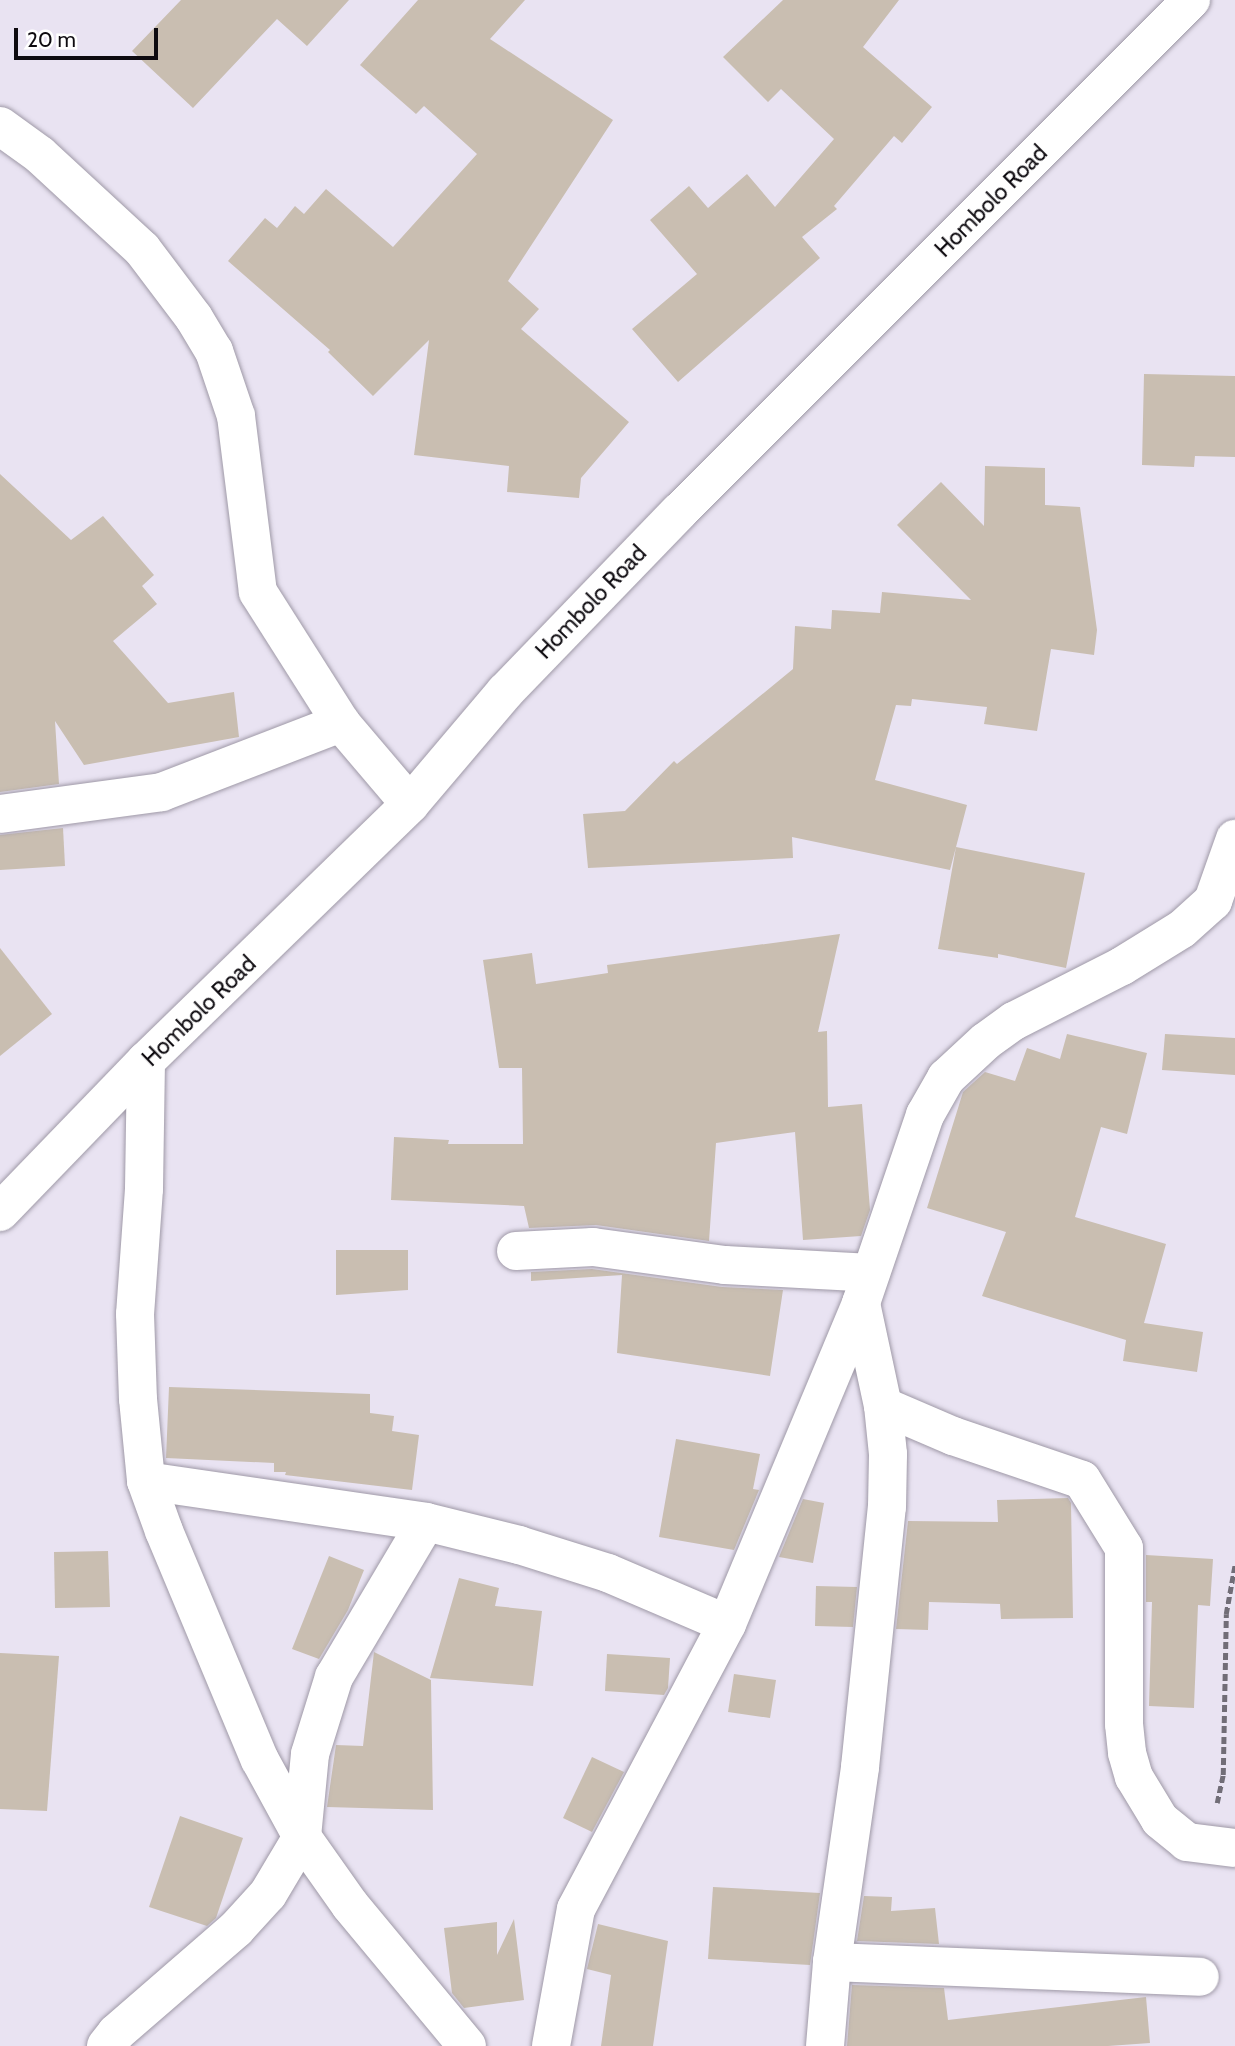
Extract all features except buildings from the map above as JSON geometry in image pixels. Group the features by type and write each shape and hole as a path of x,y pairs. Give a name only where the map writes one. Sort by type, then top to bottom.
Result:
{"street":[{"name":"Hombolo Road","path":"0,1212 146,1062 410,804 505,692 679,512 1191,0"},
{"path":"0,126 40,155 142,249 194,318 214,351 236,416 244,458 258,592 341,723 410,804"},
{"path":"0,814 162,792 341,723"},
{"path":"551,2046 576,1909 727,1624 866,1288 925,1115 946,1077 986,1041 1014,1021 1122,966 1224,902 1235,839"},
{"path":"146,1062 144,1189 135,1314 139,1413 146,1481 164,1531 260,1760 302,1837 349,1905 467,2046"},
{"path":"516,1251 593,1247 866,1288"},
{"path":"825,2046 832,1962 860,1766 887,1507 888,1454 866,1288"},
{"path":"883,1406 953,1436 1082,1480 1124,1548 1125,1724 1127,1753 1134,1777 1169,1829 1187,1842 1222,1847"},
{"path":"146,1481 426,1522 519,1545 608,1573 727,1624"},
{"path":"106,2046 116,2033 236,1929 268,1894 302,1837 310,1754 334,1676 426,1522"},
{"path":"832,1962 1200,1977"}],"path":[{"path":"1222,1847 1226,1614 1235,1564"}]}
